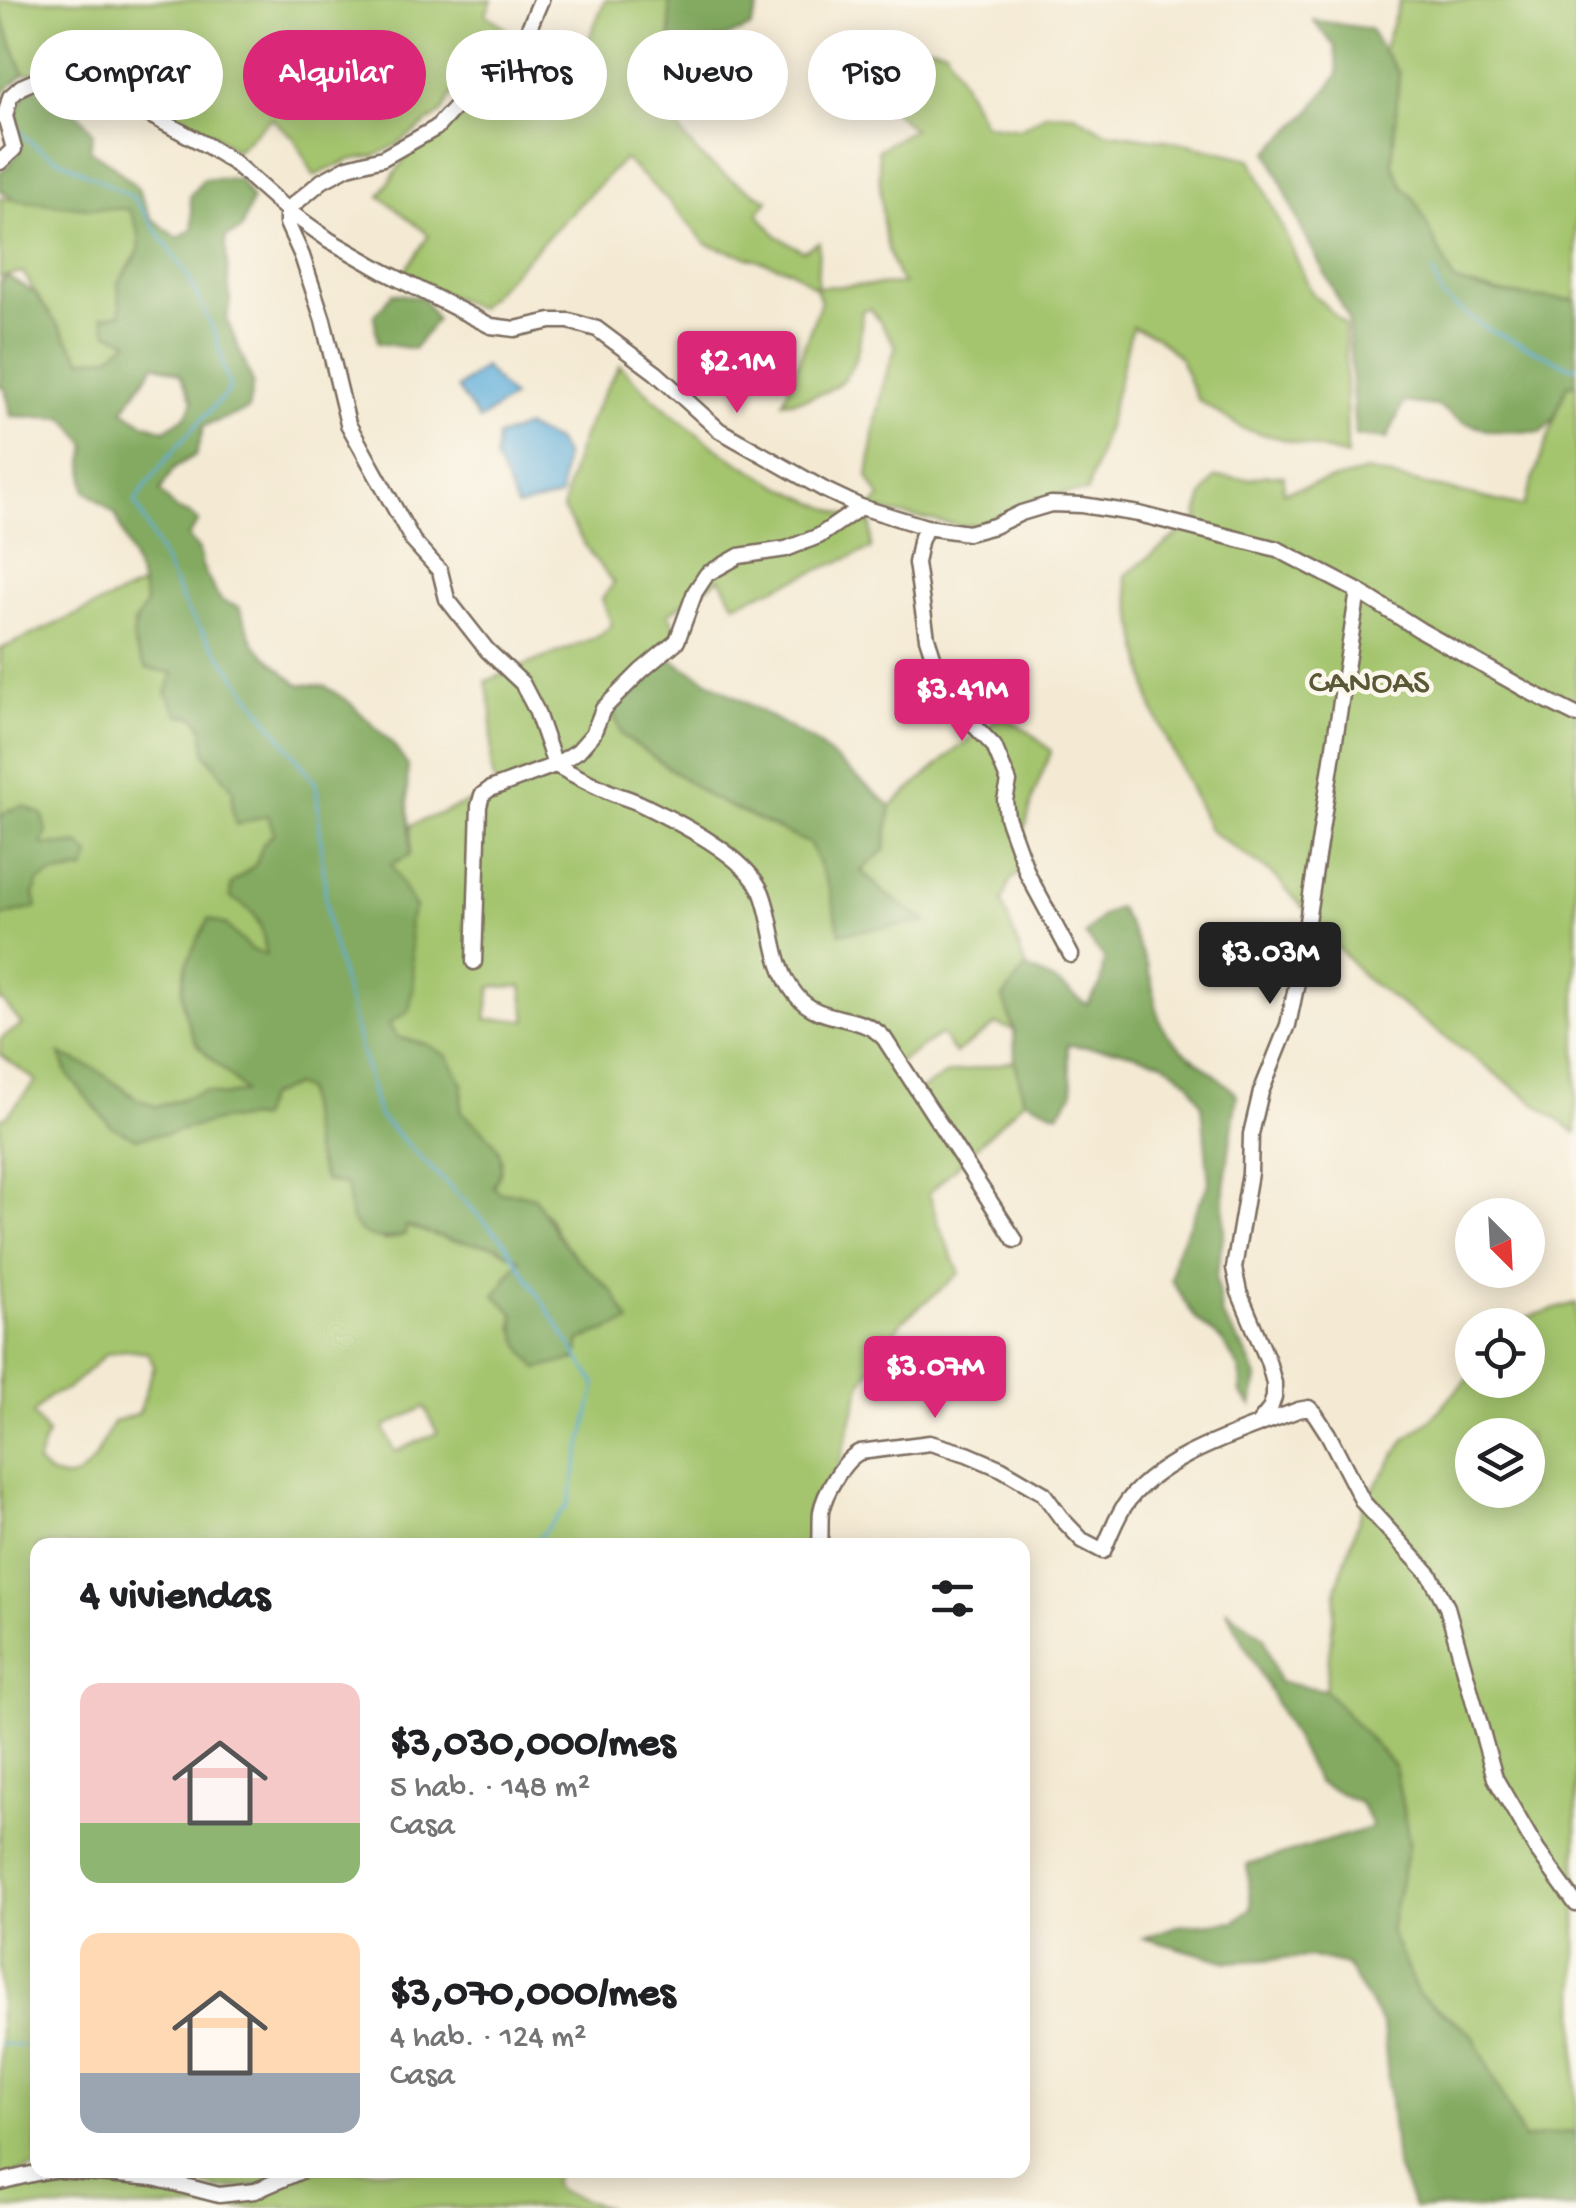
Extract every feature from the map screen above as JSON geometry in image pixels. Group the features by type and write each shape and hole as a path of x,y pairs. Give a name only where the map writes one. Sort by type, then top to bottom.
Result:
{"street":[{"path":"287,210 322,181 348,167 383,158 436,128 526,35 542,0"},
{"path":"0,162 14,149 5,116 10,97 22,86 56,81 110,98 208,146 329,240 491,326 515,329 569,320 597,329 656,373 719,430 861,506 926,527 968,532 1051,504 1082,505 1139,514 1278,550 1576,714"},
{"path":"287,210 287,223 323,320 348,424 413,541 440,571 447,599 487,650 522,682 555,764 705,837 750,874 762,892 777,958 796,996 826,1016 868,1025 884,1038 1016,1240"},
{"path":"474,962 482,795 578,752 593,734 603,709 677,642 695,592 707,574 739,556 786,549 819,536 861,506"},
{"path":"926,527 916,563 927,638 935,663 964,715 994,746 1009,782 1006,817 1028,875 1071,955"},
{"path":"1256,1426 1270,1409 1274,1383 1239,1292 1234,1268 1250,1173 1251,1134 1261,1092 1288,1024 1300,974 1358,591"},
{"path":"820,1538 826,1495 852,1456 930,1443 1002,1469 1043,1492 1082,1540 1103,1551 1123,1506 1149,1480 1196,1450 1309,1408 1362,1502 1427,1569 1446,1607 1495,1778 1537,1850 1576,1904"},
{"path":"0,2182 30,2173"},
{"path":"154,2178 220,2195 254,2190 283,2178"}],"green space":[{"path":"0,0 492,0 486,14 508,30 446,30 446,105 442,112 375,156 350,160 314,176 294,138 273,120 426,120 426,30 243,30 243,120 269,120 236,151 213,134 181,120 223,120 223,30 30,30 30,74 24,74 0,13"},
{"path":"605,0 669,0 670,30 627,30 627,120 675,120 688,143 702,157 733,181 768,200 758,214 777,236 803,251 819,242 817,287 903,284 885,237 878,150 913,129 903,120 936,120 936,47 946,49 984,124 1020,129 1047,113 1074,114 1106,132 1179,142 1251,159 1312,293 1345,325 1347,456 1243,429 1197,399 1179,357 1155,336 1132,327 1087,492 1039,498 980,524 962,526 871,509 880,498 868,477 876,420 896,346 871,309 862,310 858,349 845,377 821,394 783,402 821,301 816,288 791,270 706,244 666,198 624,159 478,308 401,277 429,235 380,196 405,158 456,120 607,120 607,30 593,30"},
{"path":"669,0 761,2 750,28 745,30 670,30"},
{"path":"1400,0 1576,0 1576,300 1514,295 1454,281 1415,200 1403,187 1392,163 1399,73 1383,51"},
{"path":"0,13 24,74 0,96"},
{"path":"1313,20 1370,29 1399,73 1392,163 1403,187 1415,200 1454,281 1514,295 1576,300 1576,384 1567,385 1555,417 1542,432 1491,431 1463,422 1437,406 1404,402 1387,439 1355,436 1348,318 1301,228 1268,152 1308,114 1338,75 1335,47"},
{"path":"30,89 30,120 83,120 93,132 90,150 137,187 151,218 178,238 193,228 190,196 204,179 239,179 252,200 241,230 225,238 230,300 227,320 253,383 248,410 204,426 196,455 174,468 160,491 175,509 199,521 188,537 199,550 202,566 222,601 239,607 255,645 298,684 325,686 349,702 391,742 408,766 410,855 391,864 415,908 409,922 414,983 409,1011 388,1025 397,1037 426,1044 447,1056 463,1084 461,1111 488,1135 500,1153 502,1163 493,1186 500,1193 534,1197 575,1257 613,1292 630,1322 580,1340 577,1359 538,1369 523,1350 514,1314 495,1295 520,1260 496,1246 451,1240 406,1226 405,1234 389,1238 373,1237 360,1230 351,1216 346,1184 325,1181 320,1170 305,1090 294,1085 267,1097 259,1118 220,1120 135,1138 111,1126 68,1075 60,1054 96,1069 135,1098 157,1107 205,1091 222,1096 244,1092 196,1042 184,1010 183,983 189,958 209,919 226,925 250,949 266,955 258,920 231,898 231,884 256,864 263,844 274,833 268,815 236,825 233,790 205,752 203,728 196,717 179,715 166,693 173,673 146,668 136,651 134,629 146,605 142,585 116,515 85,490 87,445 65,418 11,416 5,389 0,386 0,282 7,276 35,293 82,360 110,356 129,341 108,333 102,317 121,314 118,283 137,255 140,240 129,209 15,200 0,190 0,172 19,152 16,119","holes":["155,364 180,374 193,401 187,415 165,430 123,410"]},
{"path":"0,198 129,209 140,230 141,248 118,283 121,314 130,341 110,356 82,360 23,272 0,277"},
{"path":"393,293 423,298 436,320 414,349 378,343 374,316"},
{"path":"620,365 676,417 736,460 801,496 871,524 871,549 735,604 720,578 668,614 682,638 622,735 711,798 810,844 830,890 840,932 926,922 884,893 861,870 885,850 891,806 959,747 1001,716 1031,733 1051,751 1021,844 1030,864 1010,881 1002,902 1026,967 1003,998 1014,1030 996,1024 955,1054 941,1034 894,1066 917,1092 947,1074 1015,1061 1024,1100 929,1193 960,1274 902,1321 862,1382 839,1468 809,1509 811,1538 30,1538 30,2169 0,2178 0,1117 5,1118 36,1081 0,1054 0,1039 22,1025 0,1001 0,917 36,907 37,882 53,874 72,873 80,845 42,844 43,815 24,806 0,817 0,649 142,585 146,605 133,625 173,673 203,729 205,752 234,790 232,808 269,815 274,833 263,844 256,864 231,884 231,898 251,908 264,935 266,956 250,950 226,925 197,1045 228,1071 245,1092 222,1096 205,1091 157,1107 61,1054 68,1075 111,1126 259,1118 267,1097 294,1085 305,1090 313,1149 325,1181 346,1184 351,1219 385,1241 405,1234 405,1226 451,1240 496,1246 520,1260 505,1278 514,1314 513,1329 579,1340 629,1322 612,1292 575,1257 547,1215 518,1193 500,1193 493,1186 469,1119 461,1111 463,1084 426,1044 397,1037 388,1024 408,944 406,906 391,864 410,854 411,825 497,794 491,766 492,712 486,681 599,636 612,625 602,599 614,583 563,510 577,452","holes":["522,986 527,1020 486,1019 491,987","125,1350 148,1353 154,1366 139,1413 113,1422 93,1460 75,1476 52,1474 37,1464 47,1434 33,1414 50,1395 67,1390 106,1354","425,1407 437,1433 395,1452 384,1427"]},
{"name":"CANOAS","path":"1576,384 1576,1133 1365,978 1273,874 1210,831 1152,707 1125,576 1200,517 1197,514 1203,496 1215,477 1284,476 1283,492 1367,471 1523,507 1567,385"},
{"path":"667,657 816,743 891,806 885,850 861,871 884,893 927,922 840,933 830,890 810,844 711,798 622,735 611,707"},
{"path":"23,806 43,815 47,832 42,844 80,845 90,855 85,870 53,874 38,882 34,894 37,907 0,917 0,817"},
{"path":"1118,907 1144,960 1166,1032 1237,1095 1216,1277 1222,1316 1247,1354 1257,1378 1252,1406 1241,1394 1240,1370 1222,1341 1196,1319 1171,1280 1175,1254 1209,1183 1202,1105 1189,1081 1163,1062 1120,1050 1067,1045 1073,1093 1058,1114 1024,1099 1015,1061 1014,1030 1003,998 1026,967 1059,984 1087,1005 1101,984 1104,958 1085,935 1101,917"},
{"path":"1576,1303 1576,2134 1572,2131 1524,2140 1473,2035 1418,1994 1390,1931 1409,1842 1395,1767 1325,1690 1337,1585 1365,1501 1406,1438 1430,1420 1455,1392 1455,1398 1545,1398 1545,1312"},
{"path":"1226,1609 1264,1637 1279,1682 1325,1690 1395,1767 1409,1842 1390,1931 1418,1994 1473,2035 1524,2139 1572,2131 1576,2134 1576,2208 1414,2208 1396,2165 1383,2025 1346,1965 1313,1957 1228,1962 1144,1938 1176,1926 1235,1921 1251,1908 1247,1865 1373,1827 1360,1803 1318,1783"},
{"path":"30,2177 98,2178 156,2182 218,2200 295,2178 555,2178 558,2191 608,2208 0,2208 0,2186"},
{"path":"181,2178 276,2178 261,2185 221,2190"}],"water":[{"path":"484,367 512,398 479,420 457,388"},
{"path":"525,427 556,441 564,455 560,497 517,507 495,459 497,437"}],"waterway":[{"path":"17,130 41,150 134,198 187,274 216,336 230,390 180,443 135,501 188,612 316,784 328,924 378,1115 504,1241 596,1385 568,1505 538,1538"},
{"path":"1433,272 1442,297 1487,329 1576,367"},
{"path":"0,2044 30,2046"}]}
